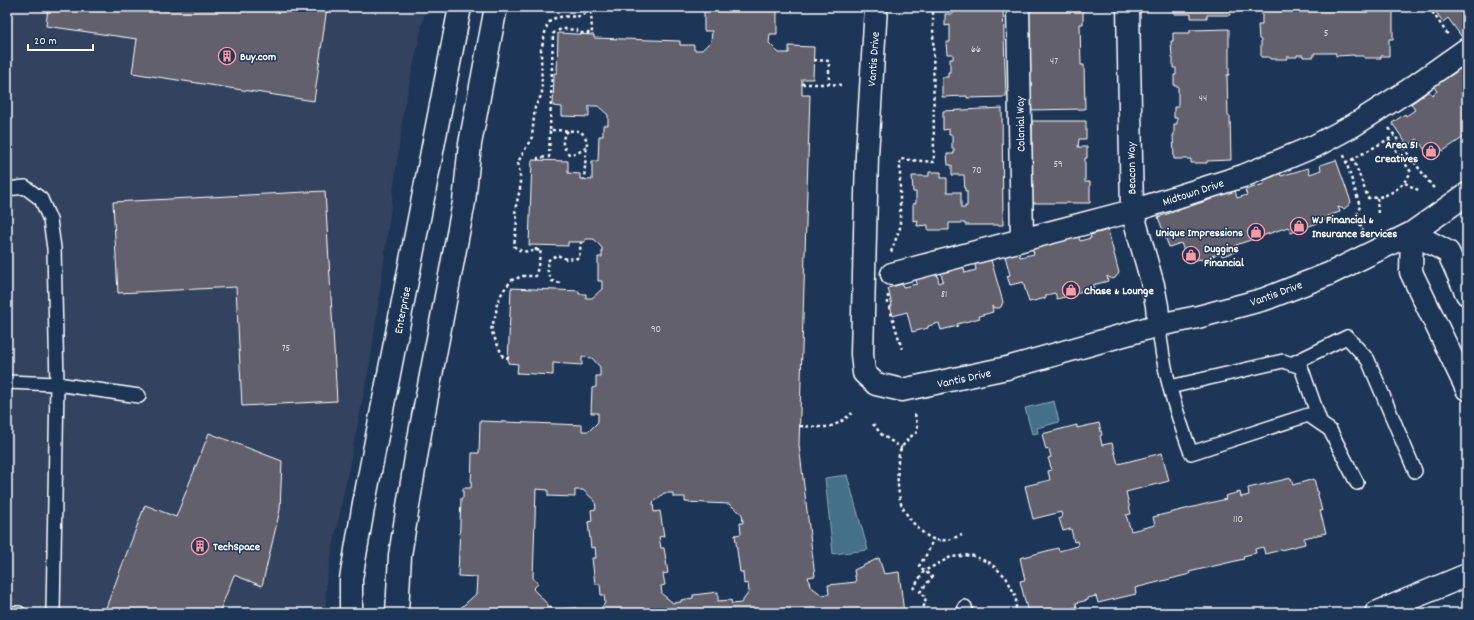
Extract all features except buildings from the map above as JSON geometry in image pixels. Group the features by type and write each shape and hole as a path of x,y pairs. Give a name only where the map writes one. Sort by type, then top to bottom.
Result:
{"street":[{"name":"Enterprise","path":"351,613 351,579 364,503 460,7"},
{"path":"397,613 402,540 420,433 464,202 470,144 496,7"},
{"name":"Vantis Drive","path":"876,7 867,155 862,354 864,373 876,384 902,390 1007,368 1158,325 1198,317 1265,299 1329,274 1412,233 1467,194"},
{"name":"Colonial Way","path":"1018,7 1022,240"},
{"name":"Beacon Way","path":"1128,7 1132,211 1153,285 1157,306 1158,325"},
{"name":"Midtown Drive","path":"890,273 1132,211 1243,176 1315,146 1354,125 1409,90 1464,51"},
{"path":"1467,294 1448,252 1412,233 1411,272 1467,389"},
{"path":"1376,613 1467,575"}],"lane":[{"path":"7,189 25,187 41,199 50,220 54,248 57,384 53,613"},
{"path":"1158,325 1160,348 1176,411 1191,453 1308,415 1330,430 1357,483"},
{"path":"1291,364 1347,337 1368,360 1415,471"},
{"path":"1170,387 1283,361 1301,367 1321,424"},
{"path":"7,382 57,384 139,396"},
{"path":"7,613 19,613"}],"path":[{"path":"902,349 888,303 890,273 900,228 900,159 934,162 933,7"},
{"path":"1428,7 1464,51"},
{"path":"538,160 538,158 549,157 553,34 557,30 563,29 576,30 580,33 592,33 591,8"},
{"path":"508,358 503,357 492,330 497,302 512,280 523,276 536,276 541,250 527,252 517,250 514,246 517,220 515,210 520,189 518,162 532,137 535,107 542,94 541,48 551,20 560,16 582,16 591,8"},
{"path":"814,60 830,61 829,84"},
{"path":"802,84 841,85"},
{"path":"1385,123 1436,191"},
{"path":"550,130 580,131 585,136 587,146 584,180"},
{"path":"569,131 564,135 562,141 563,148 569,154 578,153 587,146"},
{"path":"1346,163 1394,136"},
{"path":"1353,158 1368,198 1377,198 1394,192 1405,183 1411,172 1388,139"},
{"path":"1341,148 1360,206 1357,215 1367,240"},
{"path":"1405,183 1418,190"},
{"path":"1377,198 1378,215"},
{"path":"560,283 552,281 548,272 547,261 557,255 566,259 579,258 581,242"},
{"path":"536,245 536,251"},
{"path":"800,426 828,428 840,424 852,413"},
{"path":"915,414 918,431 908,438 900,451 897,478 902,505 916,527 933,539 949,540 962,535"},
{"path":"873,424 882,435 902,448"},
{"path":"924,613 923,610 926,597 920,592 932,577 918,566 928,552 933,539"},
{"path":"913,588 924,571 951,557 970,555 990,563 1006,577 1016,597 1016,613"}],"shaded area":[{"path":"7,7 426,7 404,109 371,358 326,582 326,613 7,613"},
{"path":"1054,401 1059,422 1037,428 1038,433 1032,434 1025,408"},
{"path":"847,475 868,550 833,554 825,478"}],"place":[{"name":"Buy.com","path":"227,56"},
{"name":"Area 51 Creatives","path":"1431,151"},
{"name":"WJ Financial & Insurance Services","path":"1299,226"},
{"name":"Unique Impressions","path":"1256,232"},
{"name":"Duggins Financial","path":"1191,255"},
{"name":"Chase & Lounge","path":"1071,290"},
{"name":"TechSpace","path":"200,546"}]}
